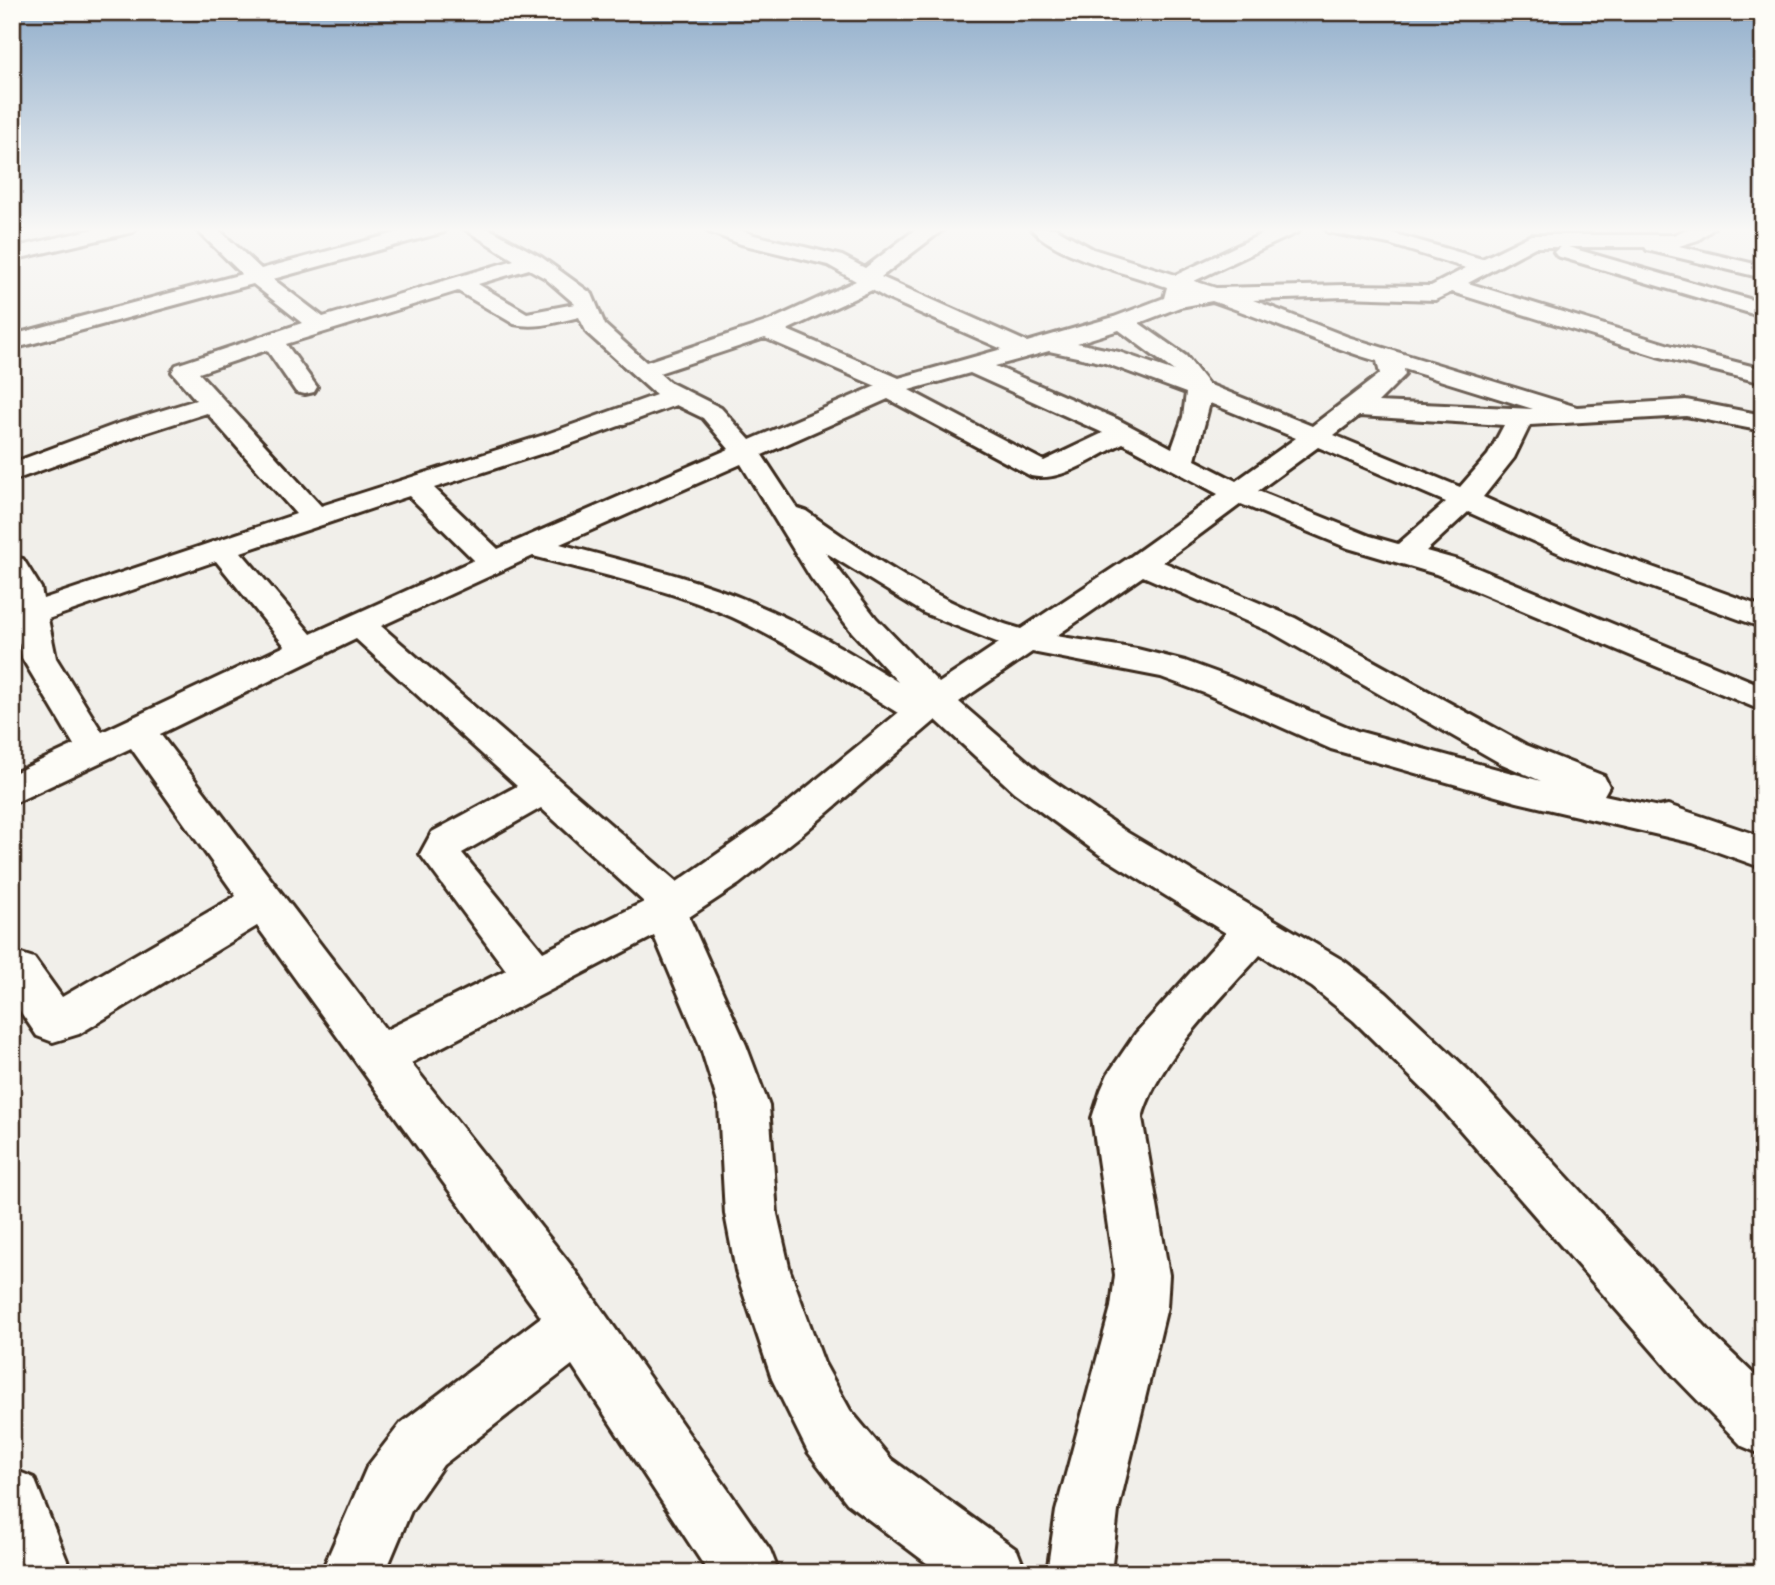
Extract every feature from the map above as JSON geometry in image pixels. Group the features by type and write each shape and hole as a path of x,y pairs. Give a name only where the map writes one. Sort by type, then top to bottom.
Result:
{"street":[{"path":"12,342 160,302"},
{"path":"289,302 319,325"},
{"path":"315,517 184,372 271,340 399,302"},
{"path":"493,302 522,319 535,320 588,308"},
{"path":"585,302 595,328 660,387 712,413 747,453 822,571 929,706"},
{"path":"642,371 767,330 824,302"},
{"path":"917,302 1035,347 1111,357 1198,389 1466,500 1577,550 1763,618"},
{"path":"12,790 494,562 893,388 1122,322 1159,302"},
{"path":"1232,302 1388,357 1574,414"},
{"path":"1505,302 1665,352 1763,376"},
{"path":"1734,302 1763,310"},
{"path":"1122,322 1173,358 1198,389 1197,406 1180,463"},
{"path":"767,330 893,388 1041,470 1049,469 1123,433"},
{"path":"271,340 304,387"},
{"path":"378,1057 670,908 724,873 786,826 929,706 1141,564 1355,408 1393,375 1388,357"},
{"path":"970,364 1123,433 1238,493 1359,542 1447,567 1763,699"},
{"path":"31,614 677,396"},
{"path":"12,472 126,430 211,404"},
{"path":"1355,408 1520,418 1686,408 1763,423"},
{"path":"1405,554 1466,500 1513,440 1520,418"},
{"path":"415,486 494,562"},
{"path":"779,505 858,562 899,586 983,626 1027,641 1173,668 1201,678 1287,719 1343,740 1591,807 1692,829"},
{"path":"531,546 665,584 737,608 770,622 929,706 1093,829 1339,982 1370,1007 1443,1077 1696,1359 1763,1425"},
{"path":"222,549 306,649"},
{"path":"1141,564 1283,625 1513,754 1692,829 1763,853"},
{"path":"12,566 24,588 31,614 33,641 39,658 262,902 493,1205 579,1324 747,1573"},
{"path":"359,624 544,789 670,908 744,1106 751,1214 764,1271 801,1379 829,1431 870,1481 995,1573"},
{"path":"537,977 440,854 446,843 544,789"},
{"path":"12,968 18,971 53,1022 63,1020 262,902"},
{"path":"1079,1573 1087,1511 1139,1307 1142,1275 1117,1118 1125,1090 1153,1048 1256,930"},
{"path":"353,1573 388,1489 422,1444 579,1324"},
{"path":"12,1500 40,1573"}]}
